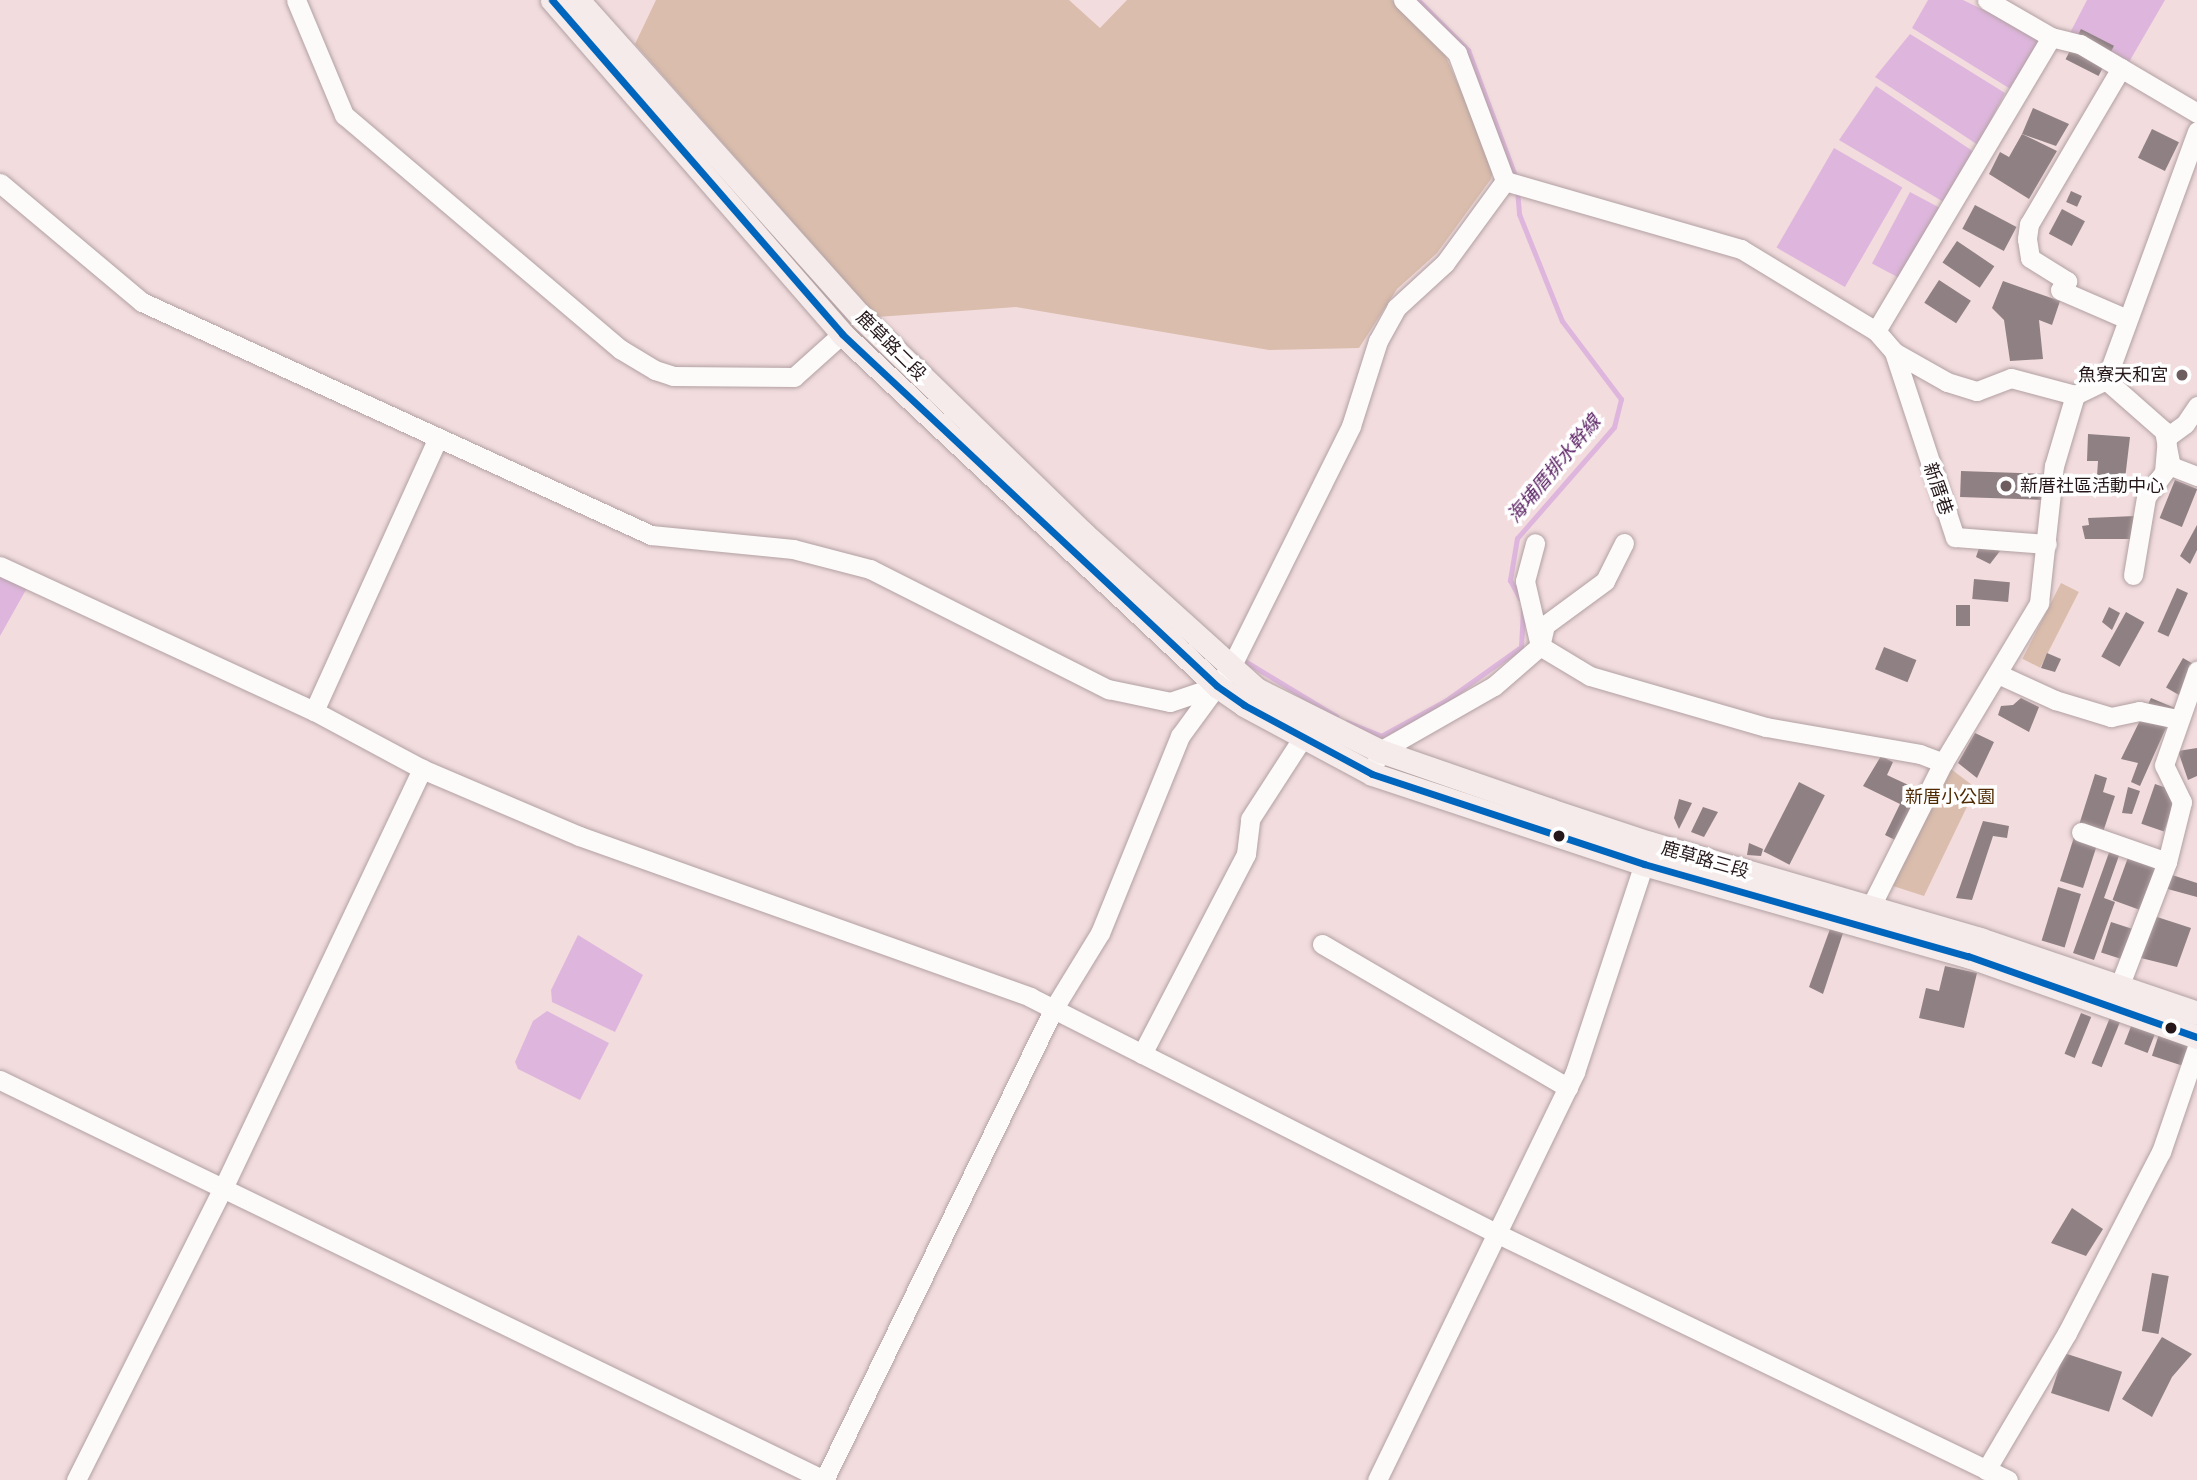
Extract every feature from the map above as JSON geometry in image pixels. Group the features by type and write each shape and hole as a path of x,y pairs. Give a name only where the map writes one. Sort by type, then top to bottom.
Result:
{"main road":[{"name":"鹿草路二段","path":"552,0 842,334 1217,686"},
{"name":"鹿草路二段","path":"578,0 863,319 1083,533 1232,665"},
{"name":"鹿草路三段","path":"1232,665 1256,689 1380,751 1647,853"},
{"name":"鹿草路三段","path":"1217,686 1372,774 1647,853 2116,995 2197,1013"},
{"name":"鹿草路三段","path":"2116,995 2197,1037"}],"street":[{"path":"296,0 344,116 620,349 655,370 697,378 794,377 842,334"},
{"path":"1402,0 1457,53 1505,181"},
{"path":"1987,0 2051,37 2080,44 2197,113"},
{"path":"1875,331 2051,37"},
{"path":"2122,68 2029,225 2027,239 2030,258 2067,281 2060,290 2127,319"},
{"path":"1505,181 1741,248 1875,331 1894,352 1947,382 1977,391 2011,378 2075,395 2106,380 2197,131"},
{"path":"0,1080 224,1186 824,1480 1054,1009 1100,933 1180,736 1232,665 1351,426 1378,341 1396,308 1445,263 1505,181"},
{"path":"0,183 142,302 651,535 793,550 870,569 1108,689 1170,702 1217,686"},
{"name":"新厝巷","path":"1894,352 1955,537 2047,544"},
{"path":"2106,380 2167,437 2171,466 2197,476"},
{"path":"1865,918 1943,762 2039,603 2054,466 2075,395"},
{"path":"2133,575 2146,497 2164,472 2167,437 2185,424 2197,406"},
{"path":"314,711 438,438"},
{"path":"1535,543 1525,581 1540,646 1590,676 1766,727 1920,754 1943,762"},
{"path":"1372,774 1380,751 1494,687 1540,646 1545,625 1605,581 1625,543"},
{"path":"0,566 314,711 422,769 579,836 1054,1009 1498,1234 2008,1480"},
{"path":"2116,995 2167,862 2182,802 2164,765 2197,671"},
{"path":"1998,674 2054,700 2111,717 2139,711 2178,719"},
{"path":"1142,1054 1246,855 1250,819 1303,737"},
{"path":"76,1480 224,1186 422,769"},
{"path":"2081,832 2167,862"},
{"path":"1377,1480 1568,1088 1647,853"},
{"path":"1322,944 1568,1088"},
{"path":"1986,1470 2067,1333 2155,1164 2197,1046"}],"green space":[{"path":"656,0 1069,0 1100,28 1127,0 1392,0 1445,55 1494,165 1491,179 1437,253 1397,289 1359,348 1269,350 1016,307 877,317 635,44"},
{"path":"2061,583 2079,592 2040,668 2022,659"},
{"name":"新厝小公園","path":"1943,763 1976,788 1924,896 1893,886"}],"shaded area":[{"path":"1928,0 1963,0 2042,38 2012,90 1912,28"},
{"path":"2087,0 2165,0 2129,62 2070,33"},
{"path":"1910,34 2005,93 1978,145 1875,77"},
{"path":"1876,86 1974,152 1947,204 1839,140"},
{"path":"1834,148 1902,188 1845,287 1776,248"},
{"path":"1910,192 1940,208 1902,279 1872,264"},
{"path":"0,573 27,588 0,636"},
{"path":"578,935 643,975 615,1032 552,1002 551,990"},
{"path":"547,1011 609,1043 580,1100 518,1069 515,1062 533,1021"}],"building":[{"path":"2081,29 2114,46 2099,76 2066,59"},
{"path":"2033,108 2069,124 2056,146 2022,134"},
{"path":"2152,129 2179,142 2165,171 2138,158"},
{"path":"2022,134 2057,151 2029,199 1989,174 2000,152 2009,157"},
{"path":"2071,191 2082,196 2077,207 2066,202"},
{"path":"1975,205 2016,227 2004,251 1962,229"},
{"path":"2062,209 2085,221 2072,246 2049,234"},
{"path":"1957,241 1994,266 1980,288 1942,263"},
{"path":"1939,280 1971,301 1956,323 1924,303"},
{"path":"2003,281 2060,301 2052,325 2039,320 2043,359 2010,361 2004,320 1992,308"},
{"path":"2088,434 2130,437 2125,479 2097,476 2098,461 2087,461"},
{"name":"新厝社區活動中心","path":"1961,471 2053,474 2052,500 1960,497"},
{"path":"2175,480 2197,489 2182,527 2160,518"},
{"path":"2135,516 2137,539 2085,539 2082,526 2089,525 2088,518"},
{"path":"2197,525 2197,550 2190,564 2180,556"},
{"path":"1981,542 2000,551 1990,564 1976,557"},
{"path":"1974,579 2010,582 2008,602 1972,599"},
{"path":"2177,588 2188,593 2168,637 2157,632"},
{"path":"1956,605 1970,605 1970,626 1956,626"},
{"path":"2109,607 2120,613 2112,630 2102,622"},
{"path":"2126,612 2144,622 2120,667 2101,657"},
{"path":"1884,647 1916,660 1907,682 1875,669"},
{"path":"2047,653 2061,659 2055,672 2041,668"},
{"path":"2183,658 2197,666 2180,695 2166,687"},
{"path":"2021,698 2039,707 2029,732 1998,715 2001,706 2013,705"},
{"path":"2151,698 2175,708 2140,786 2131,782 2138,763 2121,759"},
{"path":"1975,733 1994,742 1977,778 1958,763"},
{"path":"2197,748 2197,776 2188,780 2178,751"},
{"path":"1881,756 1893,762 1887,775 1919,790 1895,840 1885,835 1900,804 1863,786"},
{"path":"2095,774 2107,778 2103,792 2115,796 2103,832 2079,825"},
{"path":"1799,782 1825,795 1789,865 1764,851"},
{"path":"2155,784 2178,792 2164,832 2141,824"},
{"path":"2128,787 2140,791 2132,814 2122,813"},
{"path":"1679,799 1692,803 1679,829 1674,818"},
{"path":"1703,807 1718,812 1704,837 1691,832"},
{"path":"1983,821 2009,826 2007,838 1993,836 1972,900 1956,898"},
{"path":"2076,831 2097,845 2083,888 2060,881"},
{"path":"1749,843 1763,849 1761,856 1747,855"},
{"path":"2111,847 2121,850 2104,898 2115,902 2094,960 2073,953"},
{"path":"2130,852 2158,862 2141,910 2113,900"},
{"path":"2169,874 2197,883 2197,897 2164,888"},
{"path":"2058,887 2081,894 2065,948 2042,941"},
{"path":"2154,916 2191,928 2177,967 2137,957"},
{"path":"2111,922 2132,929 2122,959 2101,952"},
{"path":"1830,929 1843,933 1823,994 1809,987"},
{"path":"1945,966 1977,973 1964,1028 1919,1018 1926,988 1939,991"},
{"path":"2081,1013 2091,1017 2075,1058 2065,1054"},
{"path":"2111,1015 2121,1019 2102,1067 2092,1063"},
{"path":"2135,1016 2158,1025 2148,1053 2124,1044"},
{"path":"2160,1031 2191,1041 2183,1066 2152,1056"},
{"path":"2072,1208 2103,1229 2086,1256 2051,1243"},
{"path":"2152,1273 2169,1276 2158,1334 2142,1331"},
{"path":"2162,1337 2192,1354 2172,1377 2152,1417 2122,1399"},
{"path":"2064,1353 2122,1372 2109,1412 2051,1393"}],"waterway":[{"name":"海埔厝排水幹線","path":"1418,0 1468,50 1517,181"},
{"name":"海埔厝排水幹線","path":"1517,190 1519,214 1562,321 1621,399 1614,427 1517,538 1510,580 1520,599"},
{"name":"海埔厝排水幹線","path":"1347,722 1381,736 1445,701 1521,647 1523,608"},
{"name":"海埔厝排水幹線","path":"1243,660 1336,716"}],"transit line":[{"path":"552,0 842,334 1217,686 1244,705 1372,774 1644,864 1968,956 2197,1037"}],"place":[{"name":"魚寮天和宮","path":"2182,375"},
{"name":"新厝社區活動中心","path":"2006,486"}]}
